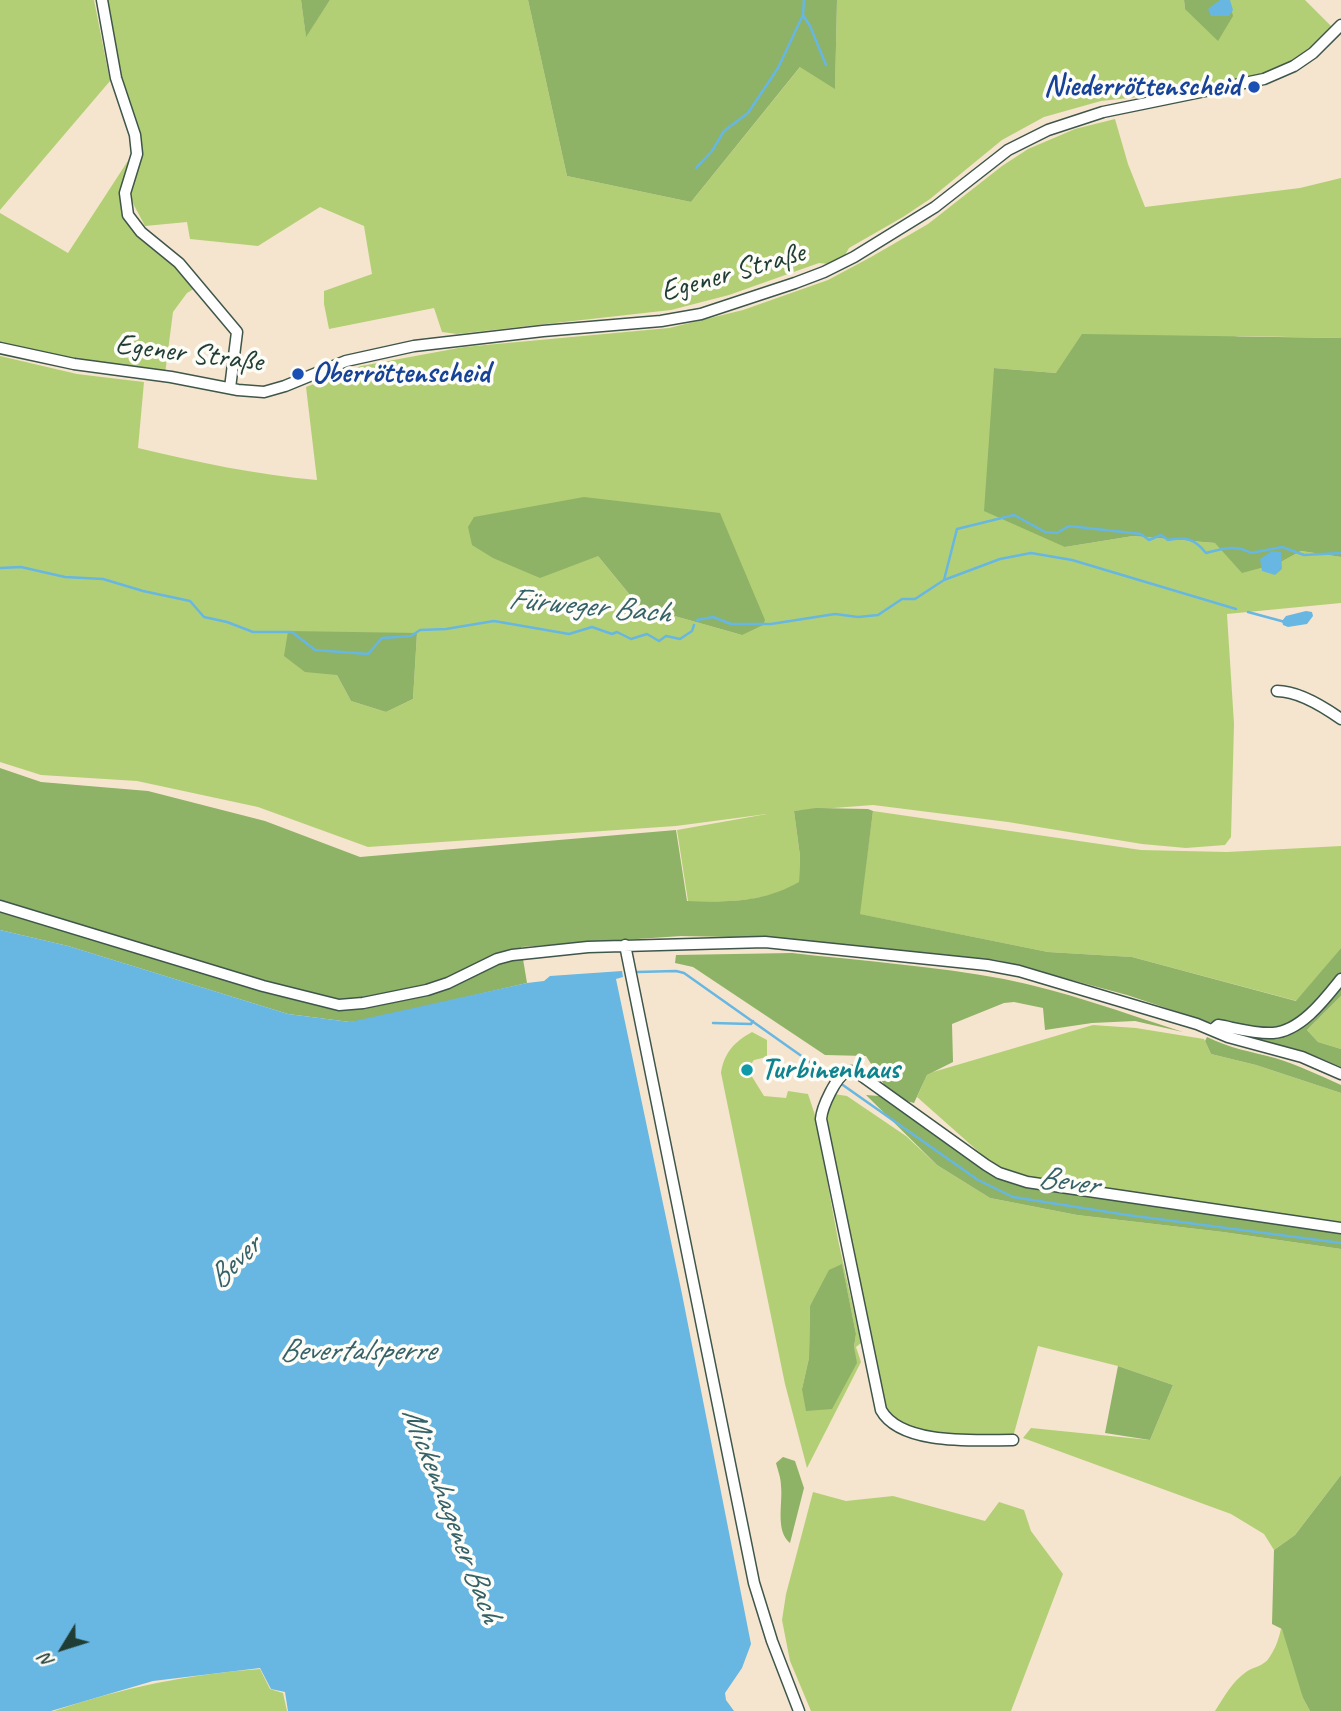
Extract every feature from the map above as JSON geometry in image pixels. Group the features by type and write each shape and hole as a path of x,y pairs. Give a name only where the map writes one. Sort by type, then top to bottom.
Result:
{"street":[{"path":"102,0 116,78 135,135 137,154 125,193 128,215 141,232 179,263 237,332 230,388"},
{"name":"Egener Straße","path":"0,348 74,364 264,392 346,360 414,346 661,321 701,314 824,272 854,257 935,207 1009,150 1048,130 1103,112 1264,79 1294,66 1313,53 1341,25"},
{"path":"1277,691 1299,696 1341,719"},
{"path":"0,906 263,986 339,1005 363,1003 448,984 486,963 512,955 625,945 792,944 997,967 1042,978 1228,1037 1302,1057 1341,1074"},
{"path":"625,945 754,1583 760,1609 799,1711"},
{"path":"1212,1030 1218,1026 1274,1033 1290,1028 1308,1015 1341,979"},
{"path":"1013,1440 923,1436 892,1423 881,1410 821,1119 824,1105 834,1087 849,1071 859,1074 986,1165 999,1173 1027,1182 1341,1227"}],"green space":[{"path":"0,0 94,0 110,81 0,210"},
{"path":"106,0 301,0 306,36 330,0 528,0 567,176 691,202 801,66 835,88 837,0 1184,0 1185,9 1229,0 1305,0 1336,31 1281,72 1166,94 1101,101 1044,117 1002,140 930,199 849,248 839,265 819,263 729,295 671,310 457,334 442,332 434,308 329,329 324,291 372,274 364,226 320,207 258,246 190,239 187,222 145,226 128,194 142,151 135,118 121,83"},
{"path":"301,0 330,0 306,37"},
{"path":"528,0 837,0 835,89 800,67 691,202 567,176"},
{"path":"1184,0 1229,0 1233,16 1218,41 1185,9"},
{"path":"1115,119 1128,164 1145,207 1300,188 1341,178 1341,338 1239,336 1056,373 994,368 1065,547 1133,536 1215,543 1279,563 1301,551 1341,557 1341,603 1227,614 1234,724 1231,837 1225,845 1186,848 1142,844 1008,822 873,805 794,811 800,856 799,883 758,898 688,901 677,830 767,814 676,826 368,847 258,807 137,781 41,775 0,762 0,356 77,374 144,382 138,448 249,471 317,480 306,387 361,366 464,347 669,328 743,310 828,280 871,257 928,224 1028,149 1075,129","holes":["598,556 742,635 639,606","417,633 413,699 386,712 351,701 337,675"]},
{"path":"135,150 122,194 126,221 144,242 171,261 197,287 187,293 173,312 165,374 74,361 0,345 0,213 68,253"},
{"path":"1082,334 1341,338 1341,557 1301,551 1279,563 1242,573 1215,543 1133,536 1065,547 984,511 994,368 1056,373"},
{"path":"584,497 720,513 765,620 763,625 742,635 639,606 598,556 540,578 493,558 472,545 468,527 474,517"},
{"path":"288,631 417,633 413,699 386,712 351,701 337,675 305,672 284,656"},
{"path":"0,768 41,782 148,791 265,821 360,857 676,830 687,901 758,898 799,882 800,856 794,811 816,808 868,809 873,811 860,914 1048,952 1132,957 1296,1001 1341,948 1341,973 1325,996 1301,1018 1273,1030 1208,1022 1127,995 997,960 780,938 681,936 521,947 527,983 361,1021 288,1014 68,946 0,930"},
{"path":"873,811 1141,850 1227,852 1341,846 1341,948 1297,1001 1132,957 1048,952 859,914"},
{"path":"792,953 925,967 1004,979 1072,996 1183,1032 1135,1021 1092,1023 1045,1030 1043,1008 1014,1002 1004,1003 952,1024 953,1062 927,1075 914,1103 895,1098 999,1173 1341,1228 1341,1249 1077,1215 990,1198 937,1165 866,1095 892,1097 866,1056 825,1055 693,967 675,963 676,955"},
{"path":"1341,986 1341,996 1307,1030 1318,1042 1341,1049 1341,1067 1306,1052 1233,1033 1273,1037"},
{"path":"1341,996 1341,1049 1318,1042 1307,1030"},
{"path":"1093,1025 1136,1028 1204,1039 1211,1054 1256,1065 1341,1093 1341,1224 1028,1176 1002,1168 988,1160 917,1097 927,1075 933,1072"},
{"path":"752,1032 767,1040 767,1057 754,1060 751,1064 741,1064 741,1075 751,1075 764,1096 786,1098 788,1091 808,1094 815,1115 838,1240 861,1343 856,1347 861,1362 807,1468 785,1384 721,1073 727,1054","holes":["842,1265 856,1334 854,1347 802,1389 809,1358 810,1306"]},
{"path":"1207,1037 1308,1070 1341,1085 1341,1093 1256,1065 1211,1054 1205,1041"},
{"path":"834,1094 847,1096 906,1136 937,1165 990,1198 1077,1215 1341,1249 1341,1475 1295,1535 1274,1550 1264,1534 1231,1514 1023,1438 1031,1428 1150,1440 1173,1385 1118,1366 1038,1346 1013,1437 932,1434 893,1421 881,1404 823,1123"},
{"path":"842,1264 856,1334 854,1347 857,1363 832,1409 806,1411 802,1389 809,1358 810,1306 829,1270"},
{"path":"1118,1366 1173,1385 1150,1440 1105,1433"},
{"path":"783,1457 795,1461 804,1488 790,1543 785,1538 781,1524 781,1483 776,1463"},
{"path":"1341,1475 1341,1711 1310,1711 1303,1698 1282,1629 1272,1624 1274,1550 1295,1535"},
{"path":"813,1492 846,1501 893,1496 985,1521 999,1502 1024,1510 1031,1531 1063,1574 1011,1711 811,1711 790,1661 782,1620 786,1594"},
{"path":"1284,1556 1303,1698 1310,1711 1215,1711 1237,1680 1267,1661 1275,1647 1280,1635 1284,1608"},
{"path":"260,1669 270,1689 283,1693 287,1711 54,1711 155,1683"}],"water":[{"path":"1220,0 1230,0 1233,10 1229,16 1211,16 1208,9"},
{"path":"1272,551 1281,552 1282,569 1275,575 1262,571 1260,559"},
{"path":"1312,612 1313,616 1307,624 1288,627 1283,625 1282,621 1286,616"},
{"name":"Bevertalsperre","path":"0,930 68,946 288,1014 350,1022 544,981 550,976 622,971 623,977 616,979 751,1644 742,1668 725,1693 726,1700 734,1711 288,1711 285,1692 271,1689 260,1668 153,1681 51,1711 0,1711"}],"waterway":[{"path":"696,168 712,151 724,131 748,113 778,68 803,15 804,0"},
{"path":"803,15 826,65"},
{"name":"Fürweger Bach","path":"697,620 713,617 731,624 771,624 835,614 858,617 878,615 902,599 915,599 944,580 957,529 1014,515 1045,532 1057,533 1069,526 1141,534 1149,540 1161,535 1168,540 1189,540 1198,544 1206,553 1234,548 1251,553 1282,547 1304,555 1341,553"},
{"path":"944,580 1000,559 1031,553 1072,560 1236,609"},
{"name":"Fürweger Bach","path":"0,568 21,567 65,577 103,579 190,601 204,617 253,632 292,632 315,650 368,654 382,638 411,636 420,630 446,629 494,621 569,634 592,627 612,634 617,632 631,639 647,634 659,641 666,636 680,639 692,631 694,625"},
{"path":"1248,612 1285,622"},
{"name":"Bever","path":"637,972 684,973 834,1079"},
{"path":"713,1023 751,1024 753,1021"},
{"name":"Bever","path":"785,1072 825,1072"},
{"name":"Bever","path":"840,1083 978,1180 1013,1197 1341,1243"}],"place":[{"name":"Niederröttenscheid","path":"1254,87"},
{"name":"Oberröttenscheid","path":"298,374"},
{"name":"Turbinenhaus","path":"747,1070"}],"water label":[{"name":"Mickenhagener Bach","path":"451,1515"}]}
